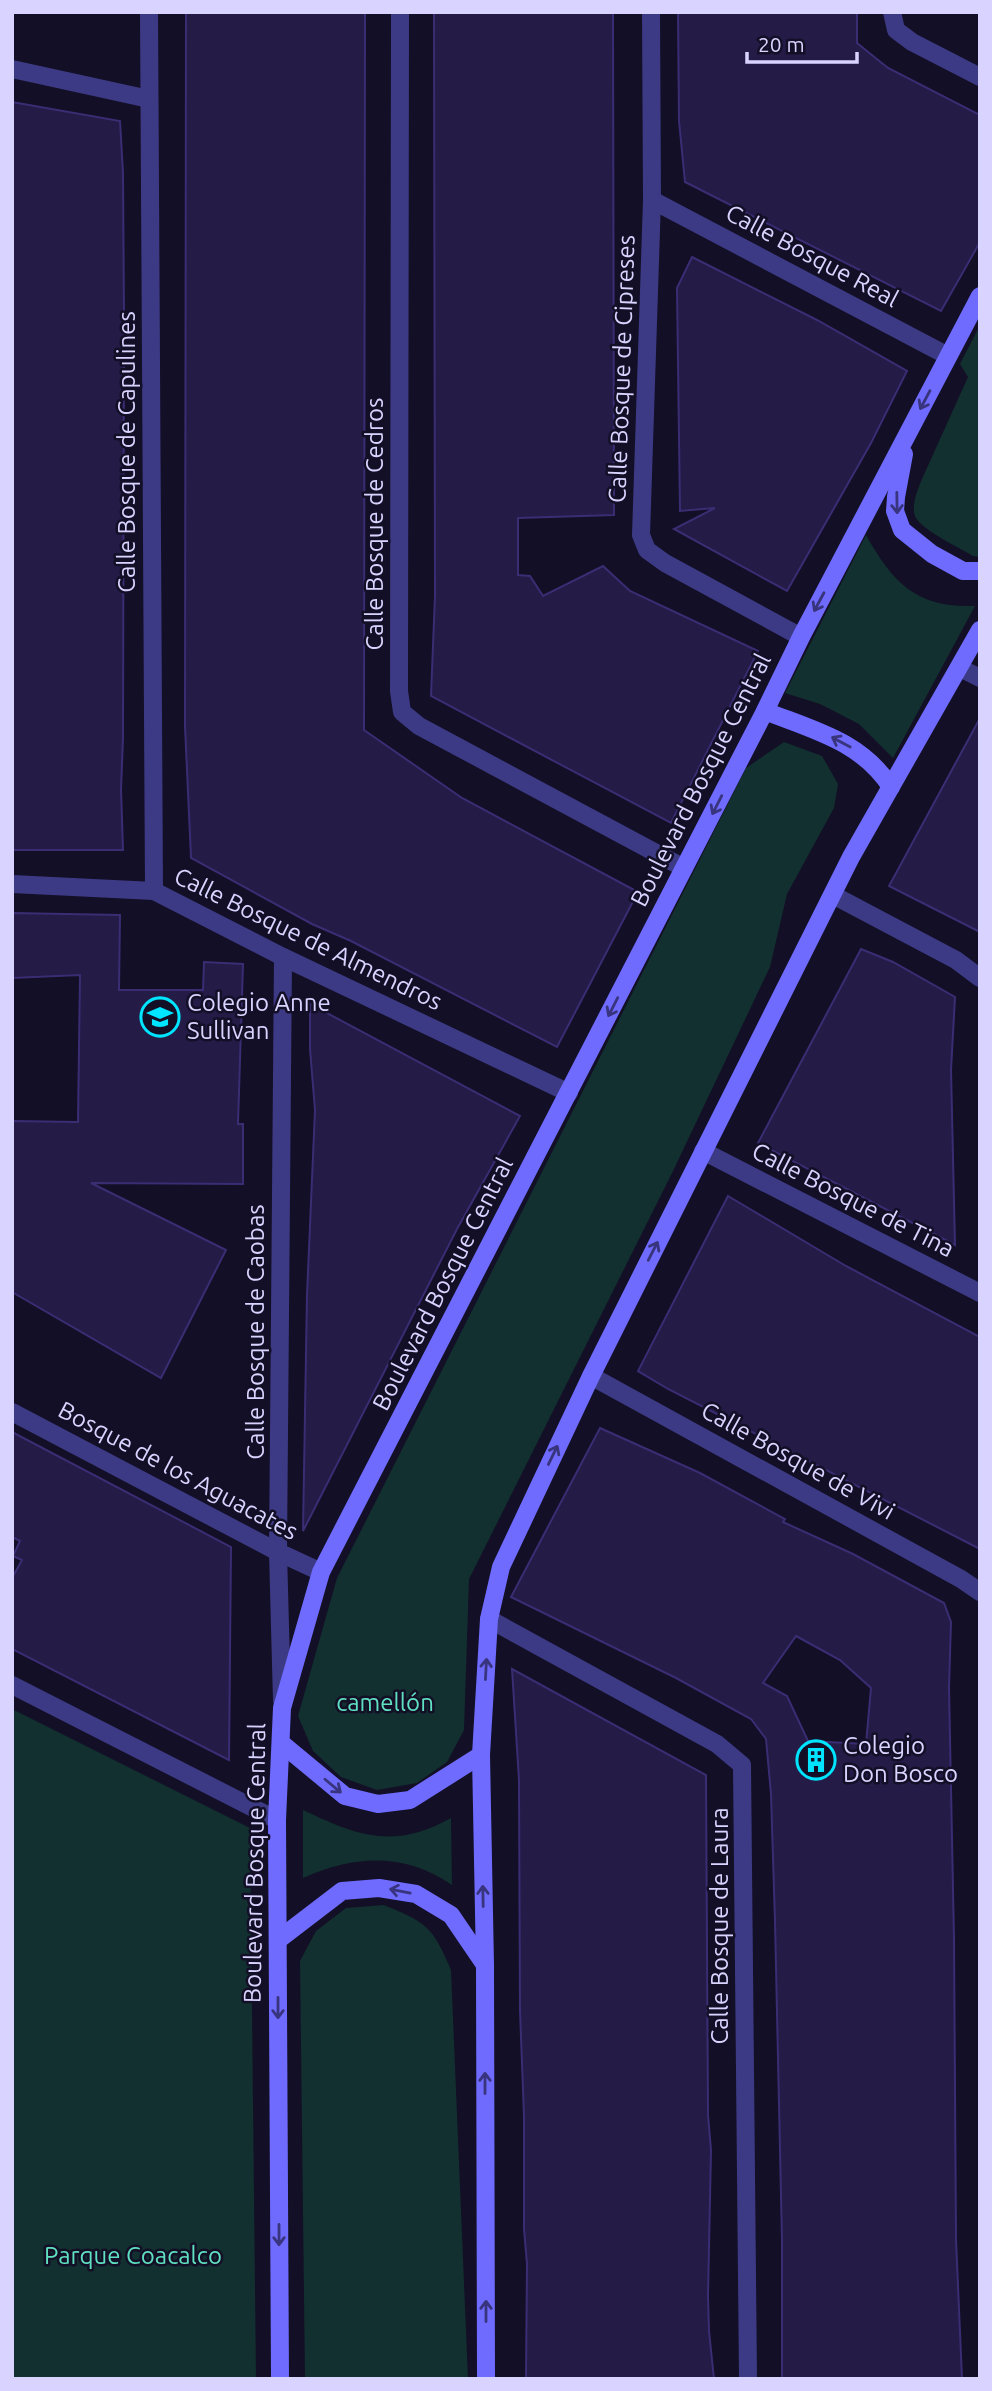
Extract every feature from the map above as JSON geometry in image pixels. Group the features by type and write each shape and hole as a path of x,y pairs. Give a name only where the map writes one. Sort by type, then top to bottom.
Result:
{"street":[{"name":"Calle Bosque de Capulines","path":"149,12 154,891"},
{"name":"Calle Bosque de Cedros","path":"400,12 399,691 402,712 419,726 684,868"},
{"name":"Calle Bosque de Cipreses","path":"651,12 652,200 641,535 648,550 665,563 801,636"},
{"path":"892,12 896,30 912,42 980,77"},
{"path":"12,69 149,99"},
{"name":"Calle Bosque Real","path":"652,200 948,356"},
{"name":"Boulevard Bosque Central","path":"280,2379 277,1820 282,1708 321,1572 765,711 801,636 980,296"},
{"path":"906,436 895,511 902,530 932,554 963,571 980,571"},
{"path":"486,2379 485,1965 481,1755 489,1619 501,1567 591,1376 851,857 980,630"},
{"path":"960,668 980,678"},
{"path":"765,711 839,739 860,753 883,774 891,787"},
{"name":"Calle Bosque de Almendros","path":"12,884 154,891 283,957 569,1093"},
{"path":"833,895 956,960 980,978"},
{"name":"Calle Bosque de Caobas","path":"282,1708 278,1552 283,957"},
{"name":"Calle Bosque de Tina","path":"704,1151 980,1293"},
{"name":"Calle Bosque de Vivi","path":"591,1376 961,1579 980,1592"},
{"name":"Bosque de los Aguacates","path":"12,1412 321,1572"},
{"name":"Calle Bosque de Laura","path":"489,1619 717,1744 742,1765 748,2379"},
{"path":"12,1685 277,1820"},
{"path":"281,1743 345,1796 378,1804 410,1800 481,1755"},
{"path":"278,1940 342,1891 379,1888 416,1895 451,1915 485,1965"}],"green space":[{"path":"980,325 980,557 973,556 926,528 916,518 914,509 922,479 968,377 960,364"},
{"path":"866,535 886,567 908,589 937,603 975,606 893,758 859,724 820,704 785,693"},
{"name":"camellón","path":"784,742 822,756 838,784 834,808 787,894 770,967 673,1171 469,1579 464,1730 447,1762 417,1783 377,1790 341,1777 313,1751 298,1716 337,1578 746,768"},
{"name":"Parque Coacalco","path":"12,1709 250,1828 256,2379 12,2379"},
{"path":"303,1810 341,1827 376,1836 412,1834 451,1818 452,1885 416,1867 379,1860 341,1865 303,1878"},
{"path":"384,1905 426,1928 439,1944 451,1970 468,2379 305,2379 300,1961 316,1931 346,1908"}],"building":[{"path":"186,12 365,12 364,730 462,798 638,892 557,1047 351,941 312,924 191,858 185,726"},
{"path":"434,12 613,12 614,515 518,518 518,575 530,576 543,596 603,566 630,591 758,651 671,823 431,696 435,596"},
{"path":"678,12 857,12 857,43 888,68 980,115 980,242 941,311 685,182 679,121"},
{"path":"12,102 120,121 124,319 121,789 123,850 12,850"},
{"path":"692,257 817,320 907,371 871,443 787,591 674,529 715,508 680,511 677,288"},
{"path":"980,718 980,932 889,886"},
{"path":"12,913 120,915 119,990 203,990 204,962 243,964 238,1124 243,1124 243,1184 91,1183 226,1250 161,1378 12,1292 12,1121 78,1122 80,975 12,978"},
{"path":"861,949 893,962 955,997 951,1070 955,1245 758,1143"},
{"path":"310,1004 520,1116 457,1229 303,1531 307,1295 315,1110 310,1049"},
{"path":"728,1196 846,1266 980,1337 980,1549 668,1389 638,1371"},
{"path":"600,1428 700,1473 785,1519 783,1522 853,1554 944,1603 951,1622 949,1688 956,2239 962,2379 782,2379 782,2241 775,1921 771,1794 766,1739 751,1719 676,1678 511,1597","holes":["796,1636 840,1660 871,1688 866,1744 808,1741 787,1696 763,1683"]},
{"path":"12,1432 231,1547 229,1760 12,1649 12,1578 22,1560 13,1556 20,1541 12,1537"},
{"path":"512,1669 706,1775 708,2115 711,2150 708,2296 714,2379 526,2379 527,2264 520,2011 519,1780"}],"place":[{"name":"Colegio Anne Sullivan","path":"160,1017"},
{"name":"Colegio Don Bosco","path":"816,1760"}]}
